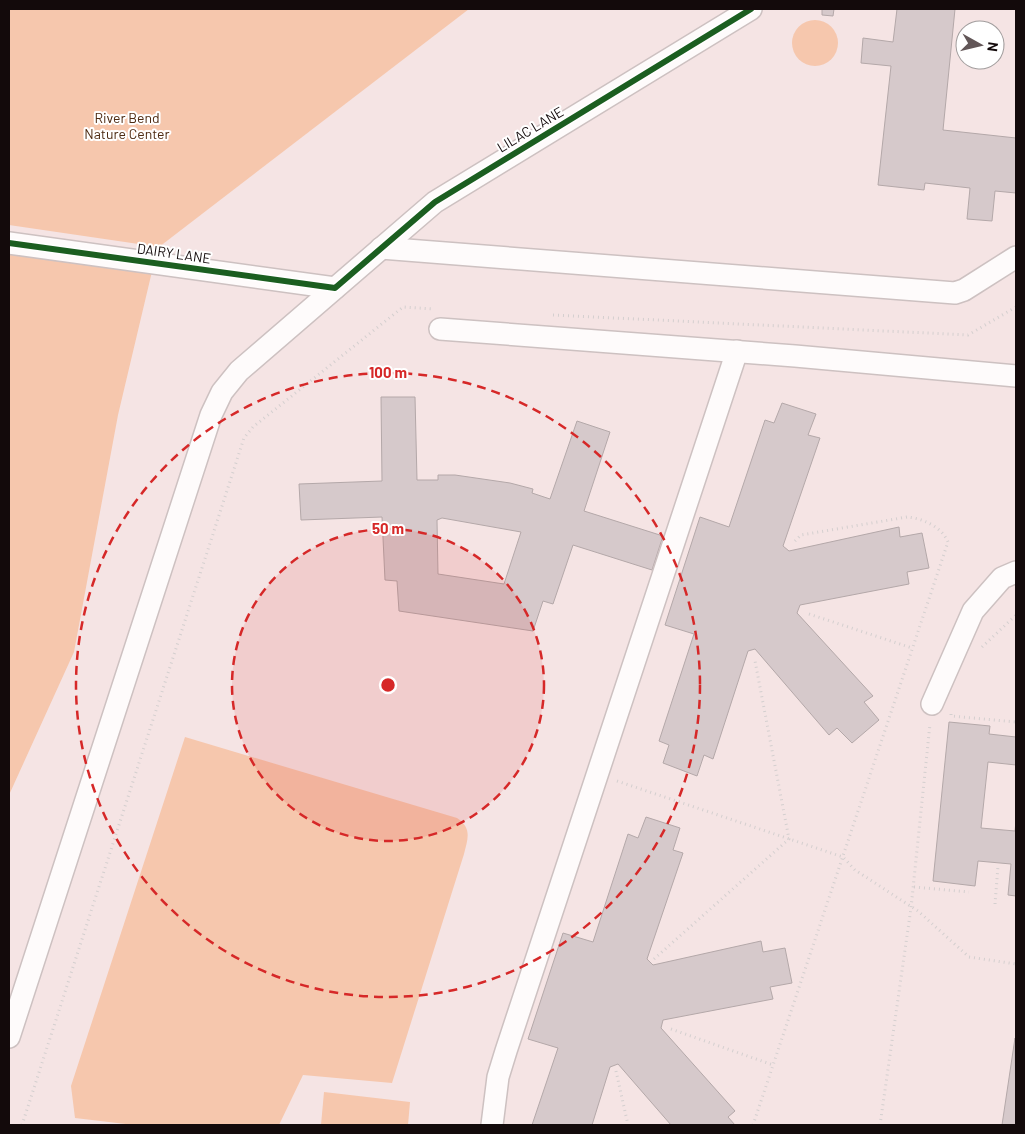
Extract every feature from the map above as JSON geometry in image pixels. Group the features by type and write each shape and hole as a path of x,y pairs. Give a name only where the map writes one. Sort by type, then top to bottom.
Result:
{"street":[{"name":"LILAC LANE","path":"9,1037 211,415 222,392 239,371 436,202 751,9"},
{"name":"DAIRY LANE","path":"9,242 335,288"},
{"path":"381,248 955,293 964,290 1016,257"},
{"path":"442,319 737,351 1016,376"},
{"path":"492,1125 498,1077 737,351"},
{"path":"942,705 973,611 1002,578 1016,572"}],"path":[{"path":"22,1125 244,438 253,427 403,307 442,319"},
{"path":"552,314 968,335 1016,307"},
{"path":"753,1125 948,542 945,536 924,520 908,517 801,535 795,541"},
{"path":"808,614 913,648"},
{"path":"976,652 1016,615"},
{"path":"755,661 790,839"},
{"path":"942,705 951,716 1016,722"},
{"path":"880,1125 942,705"},
{"path":"598,774 843,857 855,870 912,908 968,957 1016,964"},
{"path":"654,959 790,839"},
{"path":"995,904 998,866"},
{"path":"914,887 969,892"},
{"path":"671,1029 773,1065"},
{"path":"616,1071 628,1125"}],"green space":[{"name":"River Bend Nature Center","path":"9,9 469,9 159,247 9,225"},
{"path":"815,20 828,24 834,30 838,43 834,56 828,62 815,66 802,62 796,56 792,43 796,30 802,24"},
{"path":"9,243 154,263 118,415 74,652 9,795"},
{"path":"185,737 457,818 465,826 468,834 464,854 392,1083 303,1075 279,1125 134,1125 75,1118 71,1086"},
{"path":"324,1092 410,1102 408,1125 321,1125"}],"building":[{"path":"822,9 834,9 833,16 822,15"},
{"path":"897,9 955,9 943,130 1016,138 1016,193 995,191 992,221 967,219 970,188 925,183 924,190 878,185 891,66 861,63 863,38 893,42"},
{"path":"381,397 415,397 417,480 438,480 438,475 455,475 510,483 533,489 532,493 550,499 577,421 610,432 584,511 663,536 652,570 573,545 553,604 543,601 533,631 399,611 397,581 385,580 382,517 301,520 299,484 382,481","holes":["442,518 521,532 504,584 438,574 437,520"]},
{"path":"782,403 816,414 808,435 820,438 783,546 789,551 899,527 900,537 922,533 929,568 907,572 909,584 800,605 797,613 873,696 864,702 879,720 852,743 837,728 829,735 755,649 748,651 713,759 704,755 697,776 663,763 669,745 659,741 694,634 665,625 700,517 729,527 765,420 774,423"},
{"path":"949,722 990,726 989,734 1016,737 1016,765 988,762 981,828 1015,831 1016,821 1016,896 1008,895 1011,864 978,861 975,886 933,881"},
{"path":"646,817 680,828 673,850 683,853 647,959 653,965 761,941 763,952 785,948 792,983 770,987 773,999 663,1020 661,1028 735,1111 728,1117 735,1125 671,1125 618,1064 610,1067 592,1125 532,1125 558,1048 528,1039 563,933 593,942 628,834 638,838"},
{"path":"1015,1038 1016,1125 1002,1125"}],"cycle path":[{"path":"9,243 335,288 435,202 751,9"}]}
